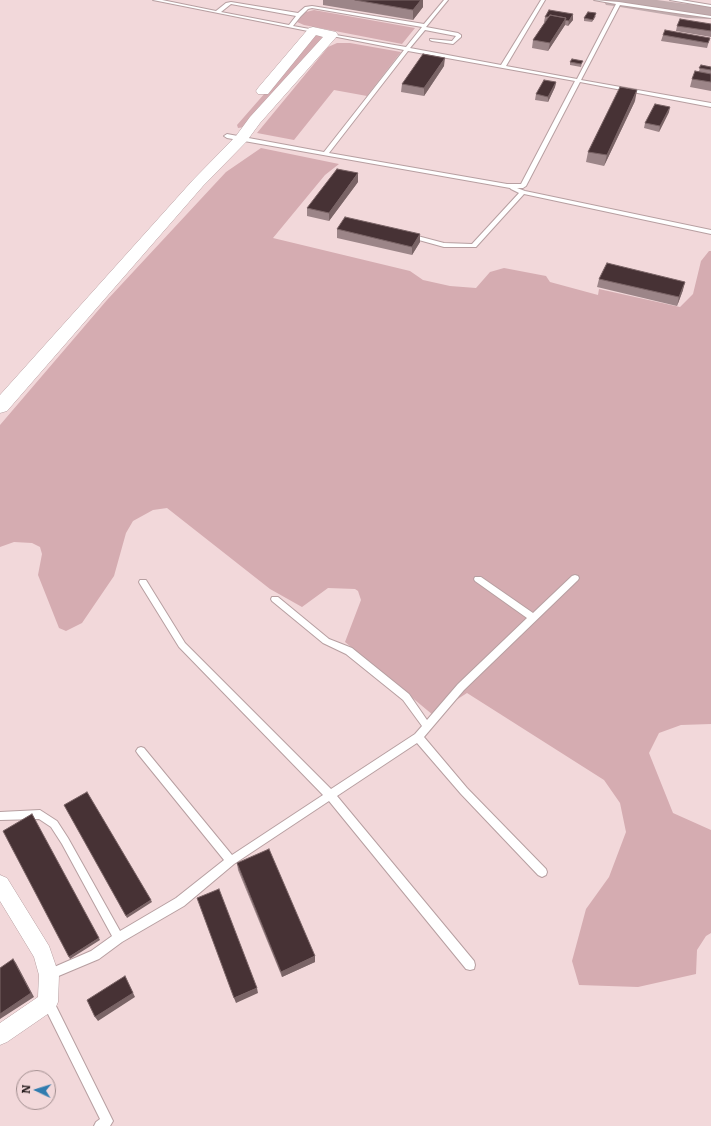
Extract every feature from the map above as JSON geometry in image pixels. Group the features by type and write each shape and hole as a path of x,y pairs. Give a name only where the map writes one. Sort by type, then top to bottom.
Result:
{"street":[{"path":"248,109 313,31 332,35"},
{"path":"0,407 198,183 241,139 255,120 332,35"},
{"path":"198,183 229,132"},
{"path":"0,884 42,954 49,975 48,1002 0,1035"}],"lane":[{"path":"155,0 313,31"},
{"path":"326,153 446,0"},
{"path":"503,66 543,0"},
{"path":"596,0 711,17"},
{"path":"672,0 711,6"},
{"path":"217,12 231,3 299,15"},
{"path":"507,186 523,186 579,81 618,3"},
{"path":"290,26 307,8 312,7 424,27 454,33 459,36 453,43 432,40"},
{"path":"332,35 711,105"},
{"path":"229,132 241,139 507,186 523,192 711,232"},
{"path":"404,234 444,245 474,246 523,192"},
{"path":"49,975 95,955 118,938 180,902 232,861 418,737 461,687 575,578"},
{"path":"478,579 533,618"},
{"path":"143,582 182,645 330,795 470,965"},
{"path":"275,599 326,641 349,651 406,697 427,726"},
{"path":"418,737 464,791 542,872"},
{"path":"142,751 232,861"},
{"path":"0,816 40,814 54,824 65,841 118,938"},
{"path":"48,1002 107,1120 100,1126"}],"shaded area":[{"path":"314,10 415,28 402,44 304,25 297,22 297,20 306,12"},
{"path":"315,36 323,36 323,38 245,127 238,128 237,125"},
{"path":"337,43 350,43 401,52 367,96 334,90 294,140 257,133 328,47"},
{"path":"261,148 339,164 325,175 273,238 410,271 423,280 450,286 476,288 490,272 504,268 546,276 550,282 598,295 599,289 680,307 693,294 701,261 709,251 711,251 711,724 681,725 659,733 649,753 673,813 711,830 711,933 706,936 697,950 696,974 638,987 579,985 572,961 586,909 609,877 626,832 620,803 604,780 467,693 433,715 345,642 361,600 358,591 355,589 328,588 302,607 270,589 167,508 153,510 133,521 126,533 114,576 82,623 66,631 59,628 38,575 42,554 40,547 32,543 14,542 0,547 0,425 107,300 226,172"}],"building":[{"path":"355,0 421,0 413,10"},
{"path":"549,10 573,14 569,21 565,20 566,18 550,15 545,17"},
{"path":"588,12 596,13 593,20 584,18"},
{"path":"550,15 566,18 550,43 533,40"},
{"path":"680,19 711,24 711,31 677,26"},
{"path":"665,30 710,38 708,43 663,35"},
{"path":"423,54 445,58 424,88 402,84"},
{"path":"572,59 583,61 581,64 570,62"},
{"path":"701,65 711,67 711,70 699,68"},
{"path":"695,71 711,74 711,82 692,79"},
{"path":"544,80 556,82 548,97 536,94"},
{"path":"620,87 637,90 607,155 588,152"},
{"path":"655,104 670,107 660,126 645,123"},
{"path":"337,169 358,173 329,213 307,208"},
{"path":"345,217 420,234 412,247 337,229"},
{"path":"607,263 685,282 679,297 599,279"},
{"path":"87,792 151,900 126,916 64,805"},
{"path":"32,814 99,938 69,957 3,831"},
{"path":"269,849 315,956 281,972 237,863"},
{"path":"219,889 257,988 234,998 197,898"},
{"path":"13,959 31,993 0,1014 0,968"},
{"path":"125,976 133,993 95,1017 87,1000"}],"taxiway":[{"path":"614,0 687,11 711,12"}]}
